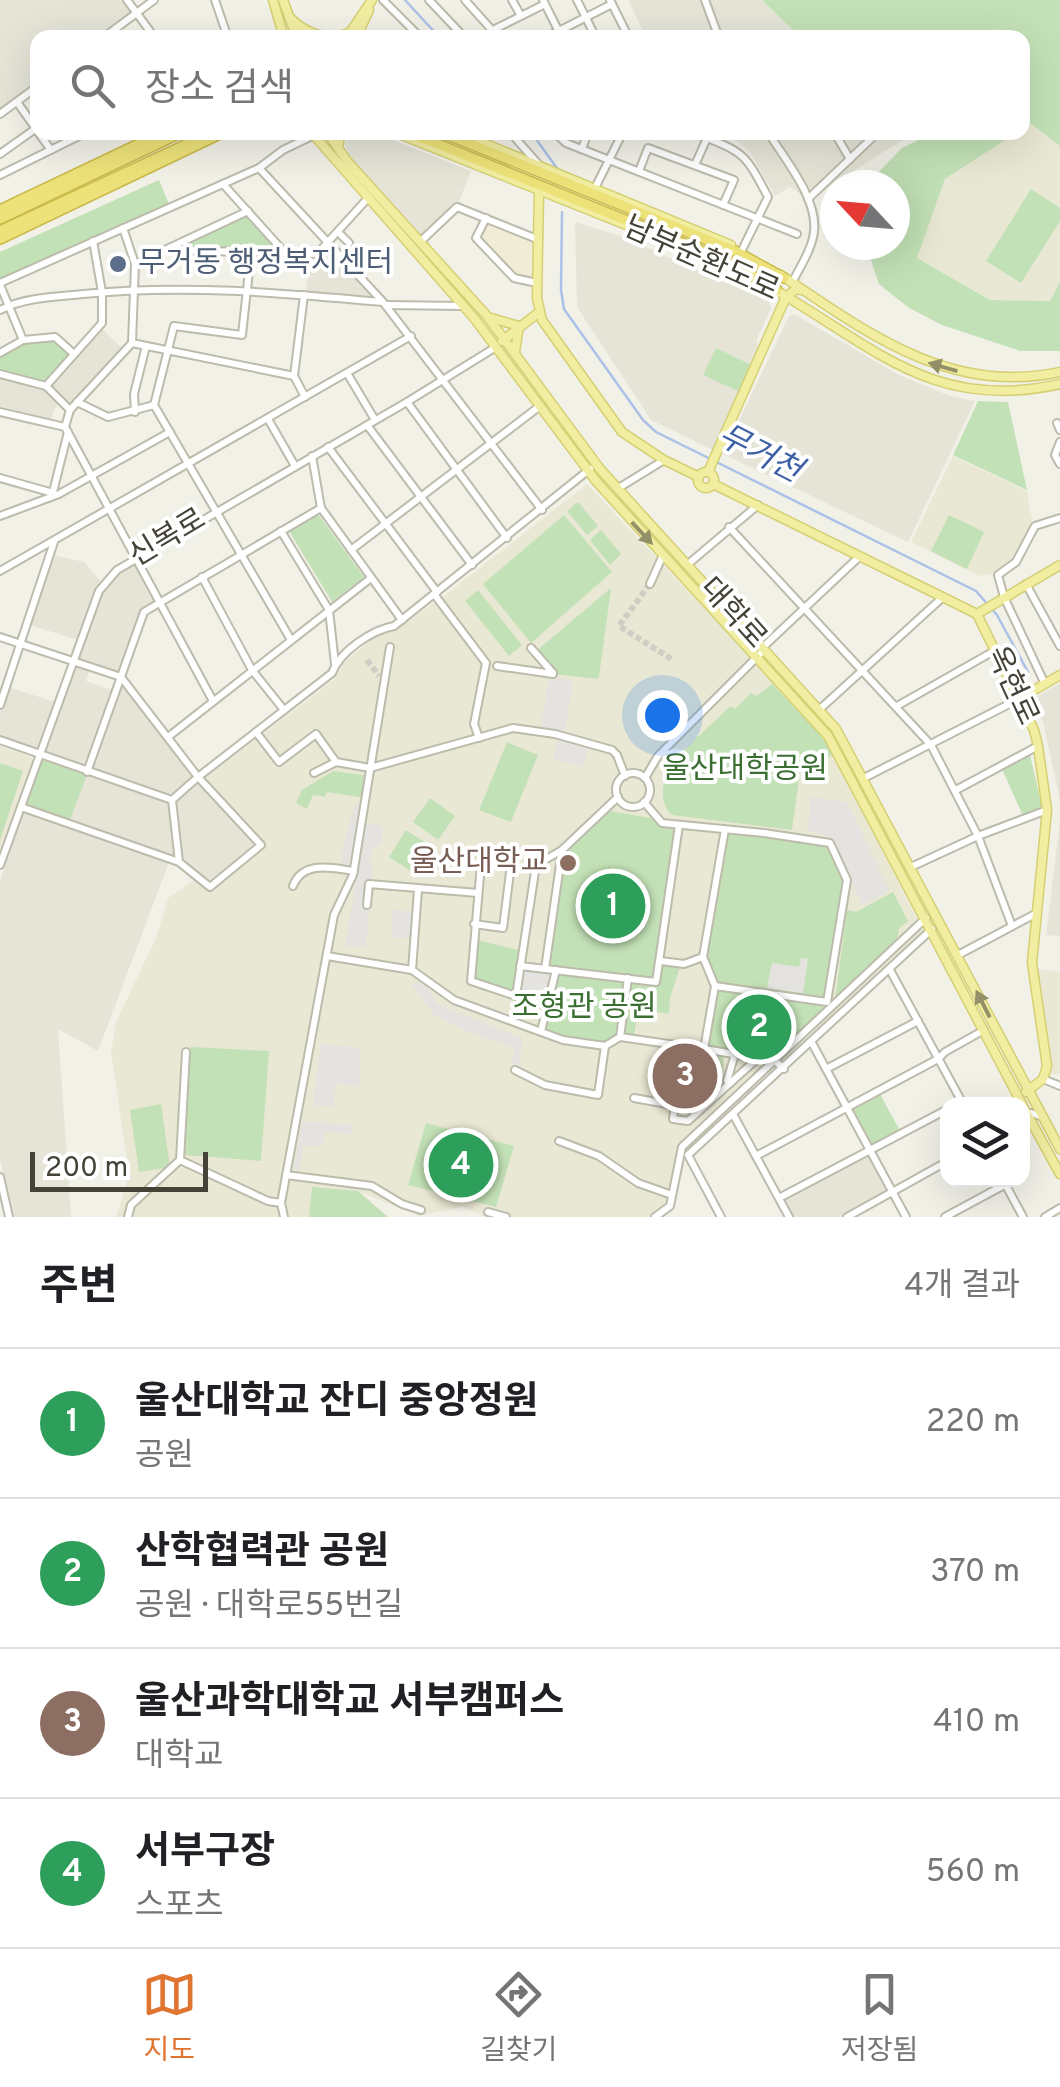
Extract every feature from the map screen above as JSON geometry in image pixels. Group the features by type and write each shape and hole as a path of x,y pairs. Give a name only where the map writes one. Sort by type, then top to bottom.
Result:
{"highway":[{"path":"0,210 147,140"},
{"path":"0,219 165,140"},
{"path":"0,230 195,140"},
{"path":"0,240 207,140"},
{"path":"428,140 729,262 782,293"},
{"path":"461,140 746,256 788,280"}],"main road":[{"path":"273,0 281,30"},
{"path":"284,0 294,30"},
{"path":"355,30 373,0"},
{"path":"289,17 308,30"},
{"name":"대학로","path":"315,140 464,306 588,471 839,752 1018,1097"},
{"name":"대학로","path":"332,140 487,316 596,464 820,709 842,738 1060,1149"},
{"path":"339,140 339,152"},
{"name":"남부순환도로","path":"413,140 732,268 782,293 914,374 982,391 1060,385"},
{"name":"남부순환도로","path":"477,140 742,250 918,360 984,376 1039,376 1060,371"},
{"path":"539,192 538,313 615,424 632,440 698,476 701,487 714,484 709,469"},
{"path":"698,476 709,469 717,454 782,293 805,291"},
{"path":"496,346 538,313"},
{"path":"487,316 501,324 518,326"},
{"path":"515,354 518,326"},
{"name":"옥현로","path":"714,484 942,597 980,611 1038,746 1047,810 1032,963 1047,1066 1043,1079"},
{"path":"980,611 1059,569"},
{"path":"723,621 738,630 740,626 732,614"},
{"path":"1019,699 1060,674"},
{"path":"787,690 780,675 795,682"},
{"path":"1024,1097 1043,1079"},
{"name":"대학로","path":"1030,1124 1060,1174"}],"street":[{"path":"127,0 149,30"},
{"path":"114,30 154,0"},
{"path":"215,0 225,30"},
{"path":"384,0 414,30"},
{"path":"429,0 457,30"},
{"path":"464,0 492,30 544,2 559,30"},
{"path":"512,0 521,16"},
{"path":"577,0 592,30"},
{"path":"705,0 716,30"},
{"path":"567,30 611,2 625,30"},
{"path":"406,30 409,25"},
{"path":"0,114 30,92"},
{"path":"17,102 30,120"},
{"path":"0,154 30,135"},
{"path":"44,140 51,150"},
{"path":"2,171 71,140"},
{"path":"24,340 0,284 259,168 300,140"},
{"path":"517,140 540,166"},
{"path":"563,140 796,234"},
{"path":"582,149 585,140"},
{"path":"595,188 620,140"},
{"path":"695,166 706,140"},
{"path":"712,140 749,160 768,197 742,250"},
{"path":"773,140 808,199 814,219 814,235 788,280"},
{"path":"839,140 850,159"},
{"path":"808,199 870,140"},
{"path":"639,171 648,148 734,180 723,204"},
{"path":"259,168 411,336 542,510"},
{"path":"223,184 286,254"},
{"path":"170,250 317,254 368,198"},
{"path":"421,240 458,207 536,239"},
{"path":"136,264 248,211"},
{"path":"486,218 476,238 514,278 537,283"},
{"path":"56,493 70,410 132,343 136,264 123,228"},
{"path":"338,232 349,243"},
{"path":"46,386 102,323 102,292 92,241"},
{"path":"251,253 242,336 174,326 154,405 291,640"},
{"path":"0,310 29,300 136,289 247,290 384,304 464,306"},
{"path":"304,295 294,376 306,397"},
{"path":"1,570 411,336"},
{"path":"0,353 24,340 55,337 74,354"},
{"path":"132,343 294,376"},
{"path":"135,412 134,394 146,346"},
{"name":"신복로","path":"0,865 99,590 117,570 496,346"},
{"path":"347,373 371,422 472,565"},
{"path":"0,374 46,386 70,410"},
{"path":"77,402 108,417 154,405"},
{"path":"407,402 507,538"},
{"path":"351,550 540,406"},
{"path":"0,412 66,429 214,701"},
{"path":"268,419 295,466"},
{"path":"0,516 92,477 170,432"},
{"path":"1060,442 1055,455 1060,464"},
{"path":"328,447 486,663 474,724 480,738"},
{"path":"312,456 322,508 402,620"},
{"path":"618,489 664,460"},
{"path":"335,665 379,629 402,620 596,464"},
{"path":"0,478 56,493"},
{"path":"688,565 758,506"},
{"path":"87,772 144,612 322,508"},
{"path":"1045,684 1004,598 998,575 1016,562 1035,526 1060,518"},
{"path":"729,527 931,746 978,836 1012,926"},
{"path":"172,800 332,674 335,665 329,610 281,531"},
{"path":"0,705 55,541"},
{"path":"650,584 663,555"},
{"path":"645,778 658,756 860,556"},
{"path":"202,577 252,670 284,710"},
{"path":"168,736 370,578"},
{"path":"1026,584 1060,646"},
{"path":"820,709 942,597"},
{"path":"0,637 121,677 198,777 261,845 210,886 179,862 22,807"},
{"path":"284,1217 280,1203 334,915 354,870 390,647"},
{"path":"497,666 554,674 531,648"},
{"path":"897,706 994,651"},
{"path":"864,778 1019,699"},
{"path":"314,774 336,762 370,768 513,728 612,750 618,755 625,776"},
{"path":"256,732 279,762 316,734 336,762"},
{"path":"0,740 172,800"},
{"path":"956,790 1038,746"},
{"path":"638,774 645,778 650,790 644,802 630,806 618,797 617,786 625,776 638,774"},
{"path":"516,996 536,864 562,850 618,797"},
{"path":"172,800 179,862"},
{"path":"644,802 662,824 830,843 847,880 831,1003"},
{"path":"912,867 1047,810"},
{"path":"520,966 656,982 680,825"},
{"path":"704,1048 714,986 703,957 725,829"},
{"path":"545,969 562,850"},
{"path":"474,924 504,928 512,864 481,864 474,924 472,981 547,1006"},
{"path":"293,886 296,877 314,866 354,870"},
{"path":"367,905 368,884 478,893"},
{"path":"412,970 418,890"},
{"path":"654,1217 670,1206 682,1147 934,910"},
{"path":"958,955 1037,913"},
{"path":"720,1216 688,1155 812,1044 940,921"},
{"path":"327,956 412,970 454,1000 562,1040 605,1046 620,1037 704,1048 775,1061 784,1070"},
{"path":"660,961 684,964 703,957"},
{"path":"541,1032 556,970"},
{"path":"890,970 957,1097"},
{"path":"620,1037 628,978"},
{"path":"714,986 831,1003"},
{"path":"826,1070 918,1020"},
{"path":"756,1156 938,1059 984,1030"},
{"path":"812,1044 906,1217"},
{"path":"516,1070 545,1085 598,1095 605,1046"},
{"path":"128,1217 131,1205 180,1160 186,1052"},
{"path":"730,1084 727,1081 735,1054"},
{"path":"675,1106 673,1119 688,1121 758,1058"},
{"path":"1043,1079 1060,1086"},
{"path":"634,1098 701,1110"},
{"path":"779,1198 940,1113"},
{"path":"734,1116 789,1217"},
{"path":"1030,1116 1042,1117"},
{"path":"559,1141 599,1156 638,1183 672,1195"},
{"path":"180,1160 280,1203"},
{"path":"847,1217 940,1165"},
{"path":"286,1175 372,1186 421,1210"},
{"path":"0,1177 9,1217"},
{"path":"945,1217 996,1187"},
{"path":"1007,1187 1023,1217"},
{"path":"1045,1217 1060,1208"},
{"path":"488,1212 506,1217"}],"shaded area":[{"path":"0,0 127,0 137,13 113,30 30,30 30,91 0,114"},
{"path":"628,0 762,0 793,30 643,30"},
{"path":"1030,123 1060,146 1060,282 1050,301 990,300 917,258 945,179 1005,140 1030,140"},
{"path":"347,140 393,140 471,171 458,204 422,237 350,158"},
{"path":"735,140 903,140 855,170 820,170 820,192 808,199 790,187 775,196 750,152"},
{"path":"486,222 536,245 535,280 513,275 479,239"},
{"path":"575,222 627,238 768,300 771,308 757,339 758,351 713,450 651,420 577,307"},
{"path":"328,242 383,302 306,295 310,254 317,253"},
{"path":"794,314 899,375 950,396 975,401 908,542 723,454 789,316"},
{"path":"101,328 122,348 70,405 49,385"},
{"path":"0,375 44,387 59,402 52,421 0,410"},
{"path":"953,456 1027,491 1033,525 1014,560 997,573 979,576 911,542"},
{"name":"울산대학교","path":"587,484 822,733 924,933 686,1148 674,1207 661,1217 486,1217 463,1207 419,1216 358,1191 312,1188 309,1217 116,1217 129,1175 111,1052 116,1022 156,938 168,898 195,880 211,892 266,846 205,778 335,679 344,661 382,632 397,629 445,595"},
{"path":"53,555 84,562 101,582 78,640 30,625"},
{"path":"135,562 154,601 142,609 121,668 118,672 81,660 102,593 120,571"},
{"path":"90,669 86,681 114,691 87,768 42,753 73,670"},
{"path":"549,677 573,680 565,731 541,727"},
{"path":"121,680 198,781 258,844 211,883 180,859 69,822"},
{"path":"1060,683 1060,800 1043,722 1031,700"},
{"path":"8,687 55,702 38,752 0,737 0,713"},
{"path":"557,739 588,744 584,766 553,760"},
{"path":"0,746 31,757 33,762 0,848"},
{"path":"811,797 847,802 890,891 862,905 831,838 808,830"},
{"path":"359,801 370,802 366,823 383,826 381,843 372,850 369,861 373,862 366,948 345,946 357,877 338,874 351,813"},
{"path":"24,810 169,862 98,1051 58,1029 71,1217 14,1217 0,1160 0,881"},
{"path":"1060,821 1060,936 1046,935"},
{"path":"393,910 413,912 410,938 391,937"},
{"path":"801,958 808,959 803,993 767,988 772,963 799,967"},
{"path":"525,962 555,967 546,1003 519,995"},
{"path":"1036,969 1060,972 1060,1074 1048,1074"},
{"path":"422,980 437,1004 522,1038 520,1066 512,1064 514,1047 470,1033 434,1015 411,984"},
{"path":"321,1044 361,1048 359,1087 336,1083 333,1107 313,1105"},
{"path":"302,1121 352,1125 351,1134 325,1132 322,1147 303,1146 300,1170 293,1170"},
{"path":"869,1153 887,1193 843,1217 792,1217 782,1199"}],"green space":[{"path":"762,0 1060,0 1060,146 1030,123 1030,30 793,30"},
{"path":"918,140 1005,140 945,179 917,258 990,300 1050,301 1060,282 1060,351 1020,351 942,325 909,308 879,284 871,260 910,260 910,170 881,170 902,148"},
{"path":"159,180 169,204 0,281 0,252"},
{"path":"1031,189 1060,208 1060,221 1021,283 986,261"},
{"path":"248,211 286,254 170,250"},
{"path":"54,339 71,353 45,383 0,372 0,356 26,343"},
{"path":"716,348 753,366 740,392 703,375"},
{"path":"978,401 1008,402 1027,490 953,455"},
{"path":"578,502 598,526 587,535 567,511"},
{"path":"318,514 364,577 332,602 289,531"},
{"path":"564,515 612,572 531,643 483,584"},
{"path":"949,515 984,532 967,569 931,551"},
{"path":"601,530 621,554 610,565 590,540"},
{"path":"611,588 599,677 553,674 535,652"},
{"path":"478,590 522,645 509,656 465,601"},
{"name":"울산대학공원","path":"772,684 820,734 833,755 800,771 792,830 672,815 665,806 663,788 673,763 731,706 735,709 751,693 757,696"},
{"path":"507,742 538,755 511,822 479,810"},
{"path":"1030,755 1043,811 1024,818 1002,769"},
{"path":"42,760 87,775 69,822 26,805"},
{"path":"0,763 23,771 0,840"},
{"path":"333,771 369,776 365,798 327,792 325,797 313,795 307,809 296,803 302,790"},
{"path":"430,798 455,816 438,840 413,822"},
{"name":"조형관 공원","path":"604,810 650,818 654,814 662,823 679,825 660,964 680,967 669,1014 638,1009 634,1035 623,1034 626,978 619,1036 591,1042 543,1030 545,969 562,850"},
{"path":"406,830 434,848 417,875 389,857"},
{"path":"727,833 829,845 845,880 825,998 716,984 706,959"},
{"path":"893,892 908,921 899,928 897,942 835,999 847,910 856,912"},
{"path":"473,939 523,951 516,996 471,981"},
{"path":"717,990 826,1008 775,1058 708,1047"},
{"path":"190,1047 269,1051 261,1161 185,1155"},
{"path":"673,1049 724,1057 719,1094 701,1110 665,1104"},
{"path":"880,1094 900,1131 871,1147 850,1109"},
{"path":"161,1104 170,1167 139,1172 130,1110"},
{"path":"426,1123 514,1146 496,1207 408,1185"},
{"path":"312,1187 358,1191 388,1217 309,1217"}],"waterway":[{"name":"무거천","path":"405,0 433,30"},
{"name":"무거천","path":"537,140 559,171"},
{"name":"무거천","path":"562,212 564,309 643,420 656,432 976,591 997,615 1028,672"}],"tunnel":[{"path":"650,584 619,626 673,660"},
{"path":"367,660 379,676"}],"place":[{"name":"무거동 행정복지센터","path":"118,264"},
{"name":"울산대학교","path":"568,863"},
{"name":"울산대학교 잔디 중앙정원","path":"613,906"},
{"name":"산학협력관 공원","path":"759,1027"},
{"name":"울산과학대학교 서부캠퍼스","path":"685,1076"},
{"name":"서부구장","path":"461,1165"}]}
